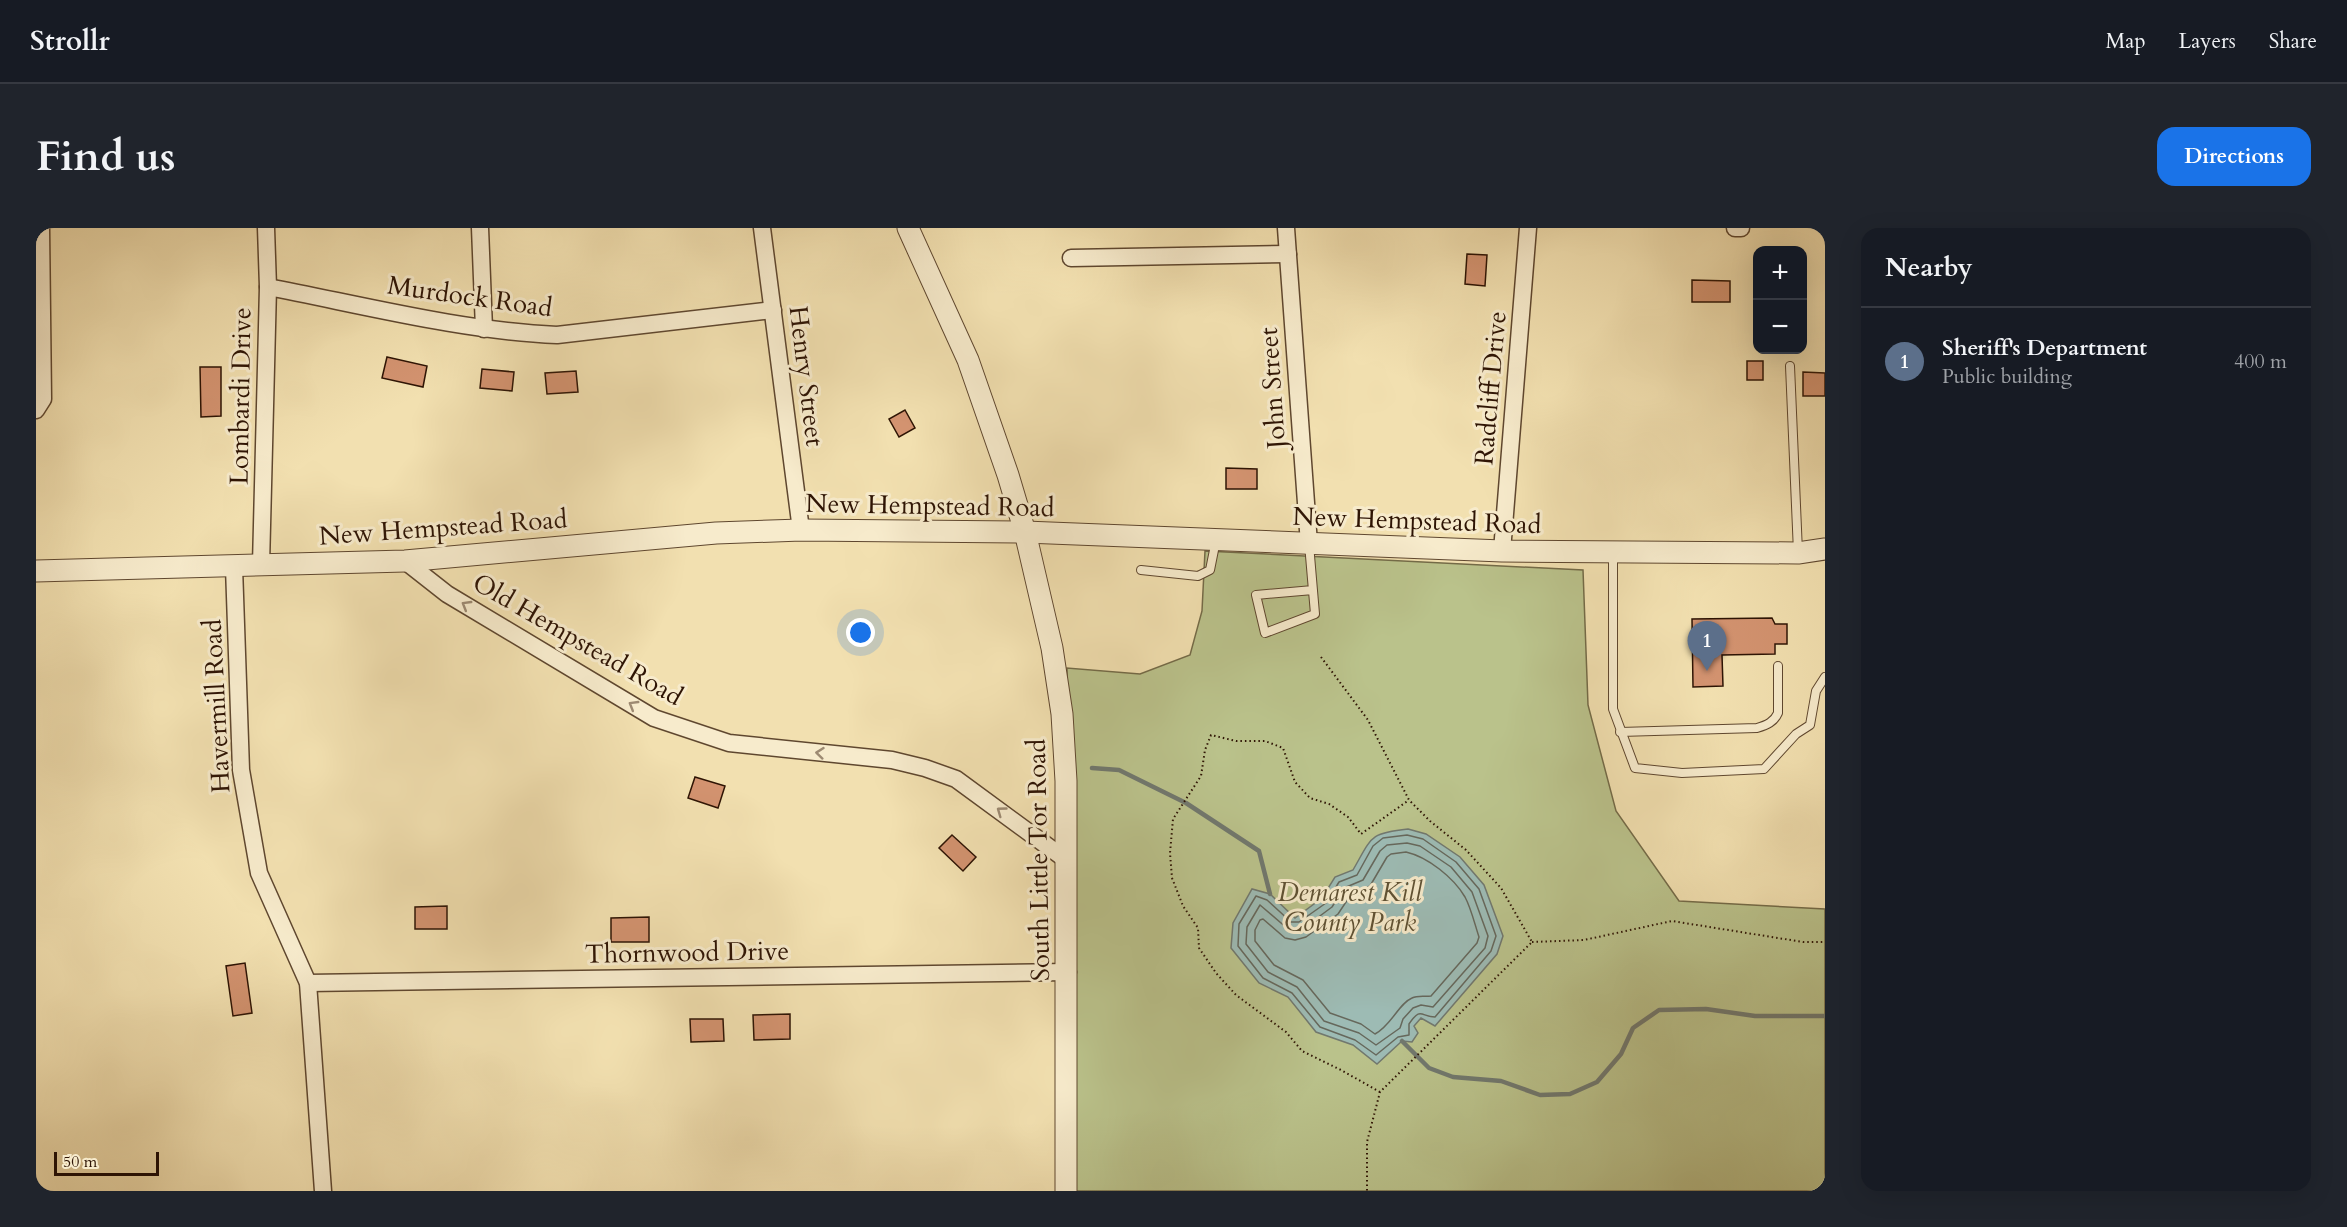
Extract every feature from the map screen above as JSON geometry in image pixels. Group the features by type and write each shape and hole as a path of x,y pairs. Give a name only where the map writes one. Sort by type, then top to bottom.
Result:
{"street":[{"path":"36,410 43,399 41,228"},
{"name":"Lombardi Drive","path":"261,565 268,287 266,228"},
{"path":"480,228 484,329"},
{"name":"Henry Street","path":"762,228 801,530"},
{"name":"South Little Tor Road","path":"908,228 968,360 1008,475 1025,532 1052,648 1062,714 1066,781 1065,859 1068,972 1066,1191"},
{"name":"John Street","path":"1286,228 1309,544"},
{"name":"Radcliff Drive","path":"1502,551 1528,228"},
{"path":"1735,228 1741,228"},
{"path":"1071,258 1288,254"},
{"name":"Murdock Road","path":"268,287 484,329 523,334 557,335 773,310"},
{"name":"New Hempstead Road","path":"36,571 405,561 716,533 801,530 1025,532 1502,551 1798,553 1825,549"},
{"name":"Old Hempstead Road","path":"405,561 447,594 654,718 729,743 892,760 956,778 1065,859"},
{"name":"Havermill Road","path":"234,567 241,770 260,873 308,983 323,1191"},
{"name":"Thornwood Drive","path":"308,983 1068,972"}],"lane":[{"path":"1790,366 1798,553"},
{"path":"1142,570 1198,576 1210,570 1216,540"},
{"path":"1309,544 1313,590 1315,614 1265,633 1256,596 1313,590"},
{"path":"1613,553 1613,709 1635,768 1682,773 1764,769 1796,734 1810,725 1816,691 1825,676"},
{"path":"1620,732 1757,728 1767,725 1775,719 1778,713 1779,666"}],"path":[{"path":"1321,657 1368,720 1409,800 1430,821 1466,850 1501,888 1532,942"},
{"path":"1380,1092 1302,1051 1286,1032 1236,995 1216,973 1199,948 1198,928 1183,906 1172,878 1170,853 1173,819 1201,776 1205,750 1211,735 1236,741 1265,741 1283,748 1294,782 1310,798 1329,804 1348,817 1361,834 1409,800"},
{"path":"1367,1191 1367,1142 1380,1092 1532,942 1584,940 1672,921 1803,942 1825,942"}],"green space":[{"name":"Demarest Kill County Park","path":"1205,551 1583,570 1588,705 1616,811 1679,901 1825,909 1825,1191 1069,1191 1067,668 1140,674 1190,655 1202,611"}],"water":[{"path":"1408,829 1426,834 1460,857 1484,885 1503,936 1497,954 1435,1026 1421,1018 1414,1026 1418,1033 1412,1042 1402,1041 1377,1064 1353,1045 1316,1032 1288,997 1259,983 1231,948 1233,923 1252,889 1270,894 1295,918 1322,898 1335,877 1353,870 1368,844 1378,835"}],"building":[{"path":"1467,254 1487,255 1485,286 1465,284"},
{"path":"1692,280 1730,281 1730,302 1692,302"},
{"path":"387,357 427,366 423,387 382,378"},
{"path":"1747,361 1763,361 1763,380 1747,380"},
{"path":"200,367 221,367 221,416 201,417"},
{"path":"482,369 514,372 512,391 480,388"},
{"path":"576,371 578,392 547,394 545,373"},
{"path":"1803,372 1825,373 1825,396 1803,396"},
{"path":"905,410 915,428 899,437 889,419"},
{"path":"1226,468 1257,469 1257,489 1226,489"},
{"path":"1772,618 1775,624 1787,624 1787,644 1775,644 1775,654 1722,655 1723,686 1693,687 1692,619"},
{"path":"695,777 725,786 718,808 688,798"},
{"path":"952,835 976,857 963,871 939,848"},
{"path":"447,906 447,929 415,929 415,907"},
{"path":"649,917 649,942 611,942 611,918"},
{"path":"245,963 252,1013 233,1016 226,966"},
{"path":"790,1014 790,1039 754,1040 753,1015"},
{"path":"690,1019 723,1019 724,1041 691,1042"}],"waterway":[{"path":"1092,768 1119,770 1186,803 1259,851 1270,894"},
{"path":"1402,1041 1429,1068 1453,1077 1501,1081 1540,1095 1570,1094 1597,1082 1621,1054 1633,1028 1659,1010 1706,1009 1755,1016 1825,1016"}],"place":[{"name":"Sheriff's Department","path":"1707,671"}]}
